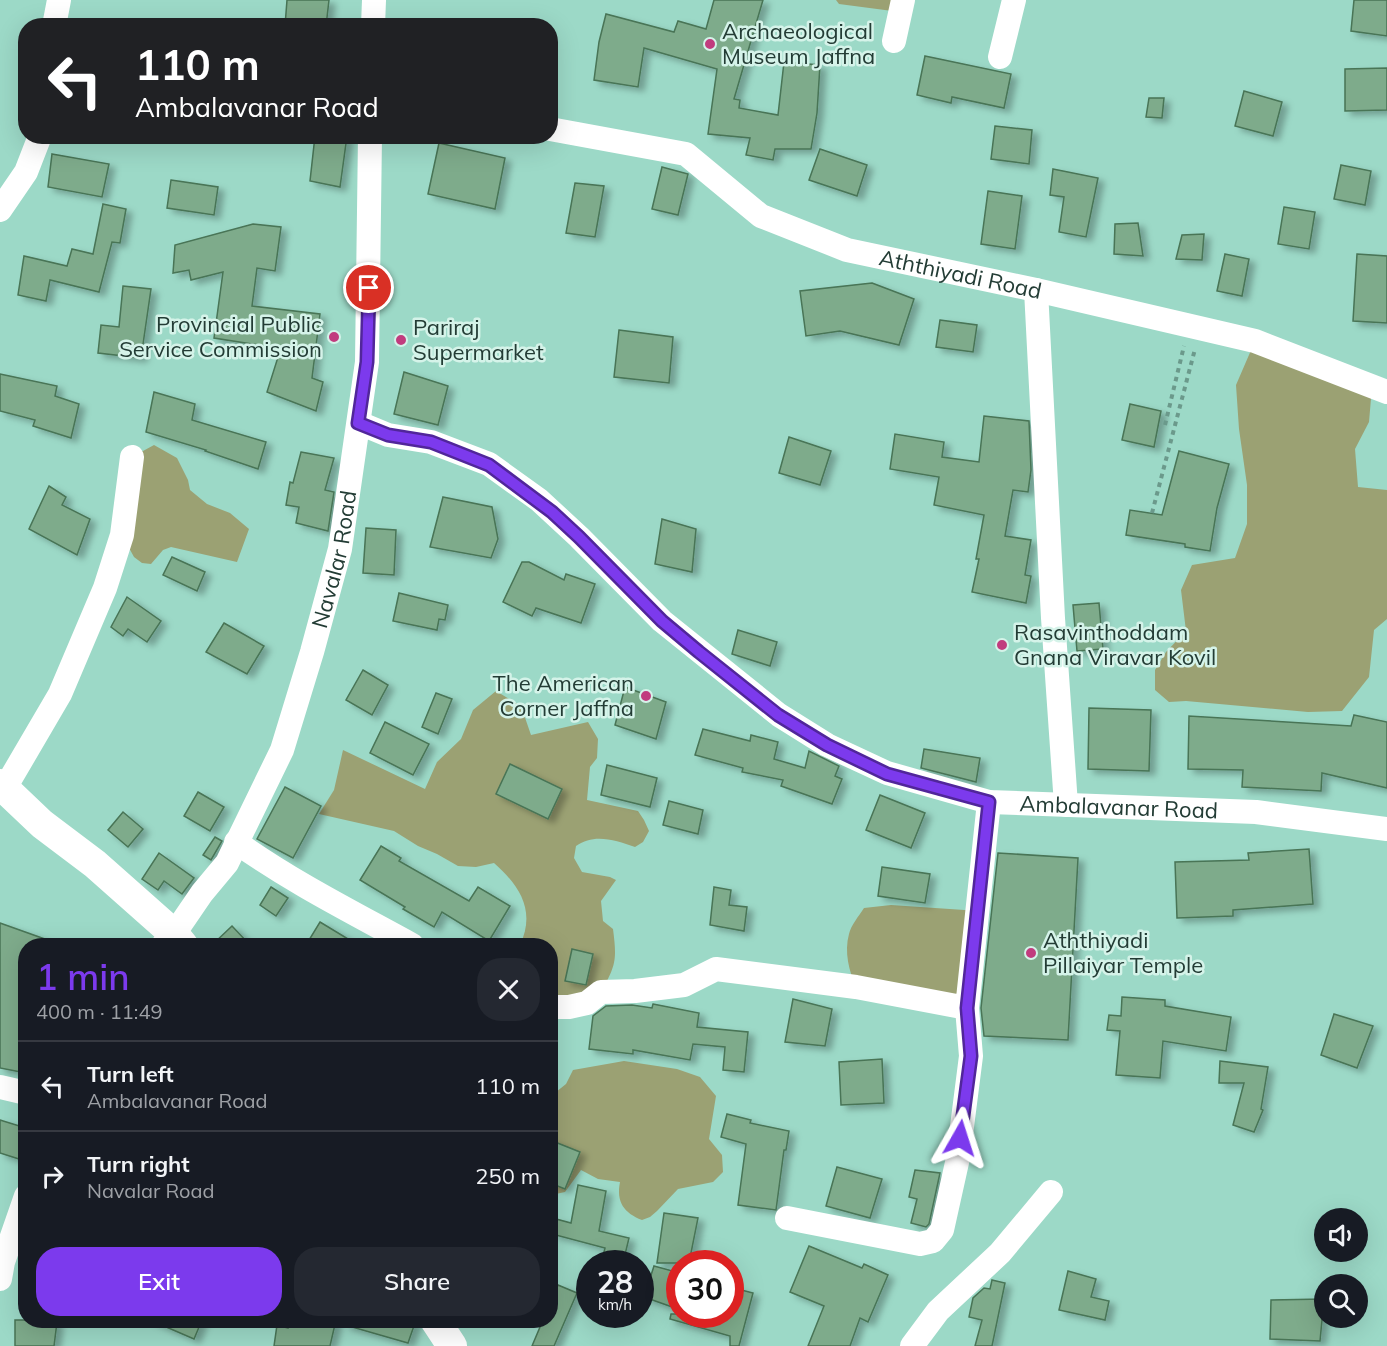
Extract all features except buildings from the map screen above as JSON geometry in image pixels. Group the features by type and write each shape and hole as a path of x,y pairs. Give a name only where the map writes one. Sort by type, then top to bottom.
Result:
{"main road":[{"path":"2,786 42,824 95,864 170,938"},
{"path":"440,1328 452,1346"}],"street":[{"path":"55,18 58,0"},
{"path":"373,18 374,0"},
{"path":"894,41 903,0"},
{"path":"1000,57 1014,0"},
{"name":"Aththiyadi Road","path":"558,130 686,154 761,216 847,250 1036,290 1254,341 1387,393"},
{"path":"0,210 26,172 37,144"},
{"name":"Navalar Road","path":"175,938 202,893 226,863 282,750 340,549 368,343 370,144"},
{"path":"1036,290 1053,618 1066,805"},
{"name":"Ambalavanar Road","path":"358,423 388,435 431,442 489,465 539,500 662,621 778,715 827,745 887,774 989,802 1257,812 1387,829"},
{"path":"2,786 60,694 102,597 122,535 132,457"},
{"path":"787,1218 920,1244 933,1241 942,1230 958,1158 971,1056 967,1008 989,802"},
{"path":"236,842 306,889 399,938"},
{"path":"558,1008 586,1003 601,992 634,992 684,985 716,969 856,987 967,1008"},
{"path":"0,1087 18,1091"},
{"path":"912,1346 938,1311 1000,1253 1051,1192"},
{"path":"1,1268 18,1228"}],"path":[{"path":"1165,425 1195,327"},
{"path":"1152,513 1195,327"}],"green space":[{"path":"836,0 903,0 900,12 839,4"},
{"path":"1255,341 1372,387 1369,422 1355,449 1358,487 1387,490 1387,619 1374,630 1369,677 1342,711 1308,712 1186,701 1169,702 1155,690 1155,670 1166,652 1186,631 1181,590 1192,565 1235,558 1247,524 1247,485 1239,429 1236,385"},
{"path":"154,445 177,458 188,480 190,490 207,504 230,513 249,529 237,562 171,547 163,550 151,564 142,563 134,557 122,535 132,457"},
{"path":"496,691 521,706 531,735 588,722 598,739 597,758 590,767 587,800 638,811 649,831 643,842 635,847 605,839 590,840 576,846 574,858 582,872 616,880 601,901 603,921 613,929 615,948 610,975 601,992 558,1005 558,938 523,938 526,921 523,900 511,881 494,863 476,867 458,866 394,831 319,814 334,790 343,750 425,789 437,762 461,739 473,710"},
{"path":"891,905 979,911 967,1008 856,987 847,954 850,931 864,908"},
{"path":"624,1061 677,1069 700,1077 716,1096 709,1139 722,1155 723,1172 713,1182 678,1189 657,1211 642,1220 630,1214 620,1201 620,1182 598,1179 581,1170 565,1192 558,1194 558,1090 566,1084 573,1070"}],"place":[{"name":"Archaeological Museum Jaffna","path":"710,44"},
{"name":"Provincial Public Service Commission","path":"334,337"},
{"name":"Pariraj Supermarket","path":"401,340"},
{"name":"Rasavinthoddam Gnana Viravar Kovil","path":"1002,645"},
{"name":"The American Corner Jaffna","path":"646,696"},
{"name":"Aththiyadi Pillaiyar Temple","path":"1031,953"}],"route":[{"path":"369,288 367,362 358,423 388,435 431,442 489,465 539,500 662,621 699,652 778,715 827,745 887,774 989,802 967,1008 971,1056 960,1138"}]}
